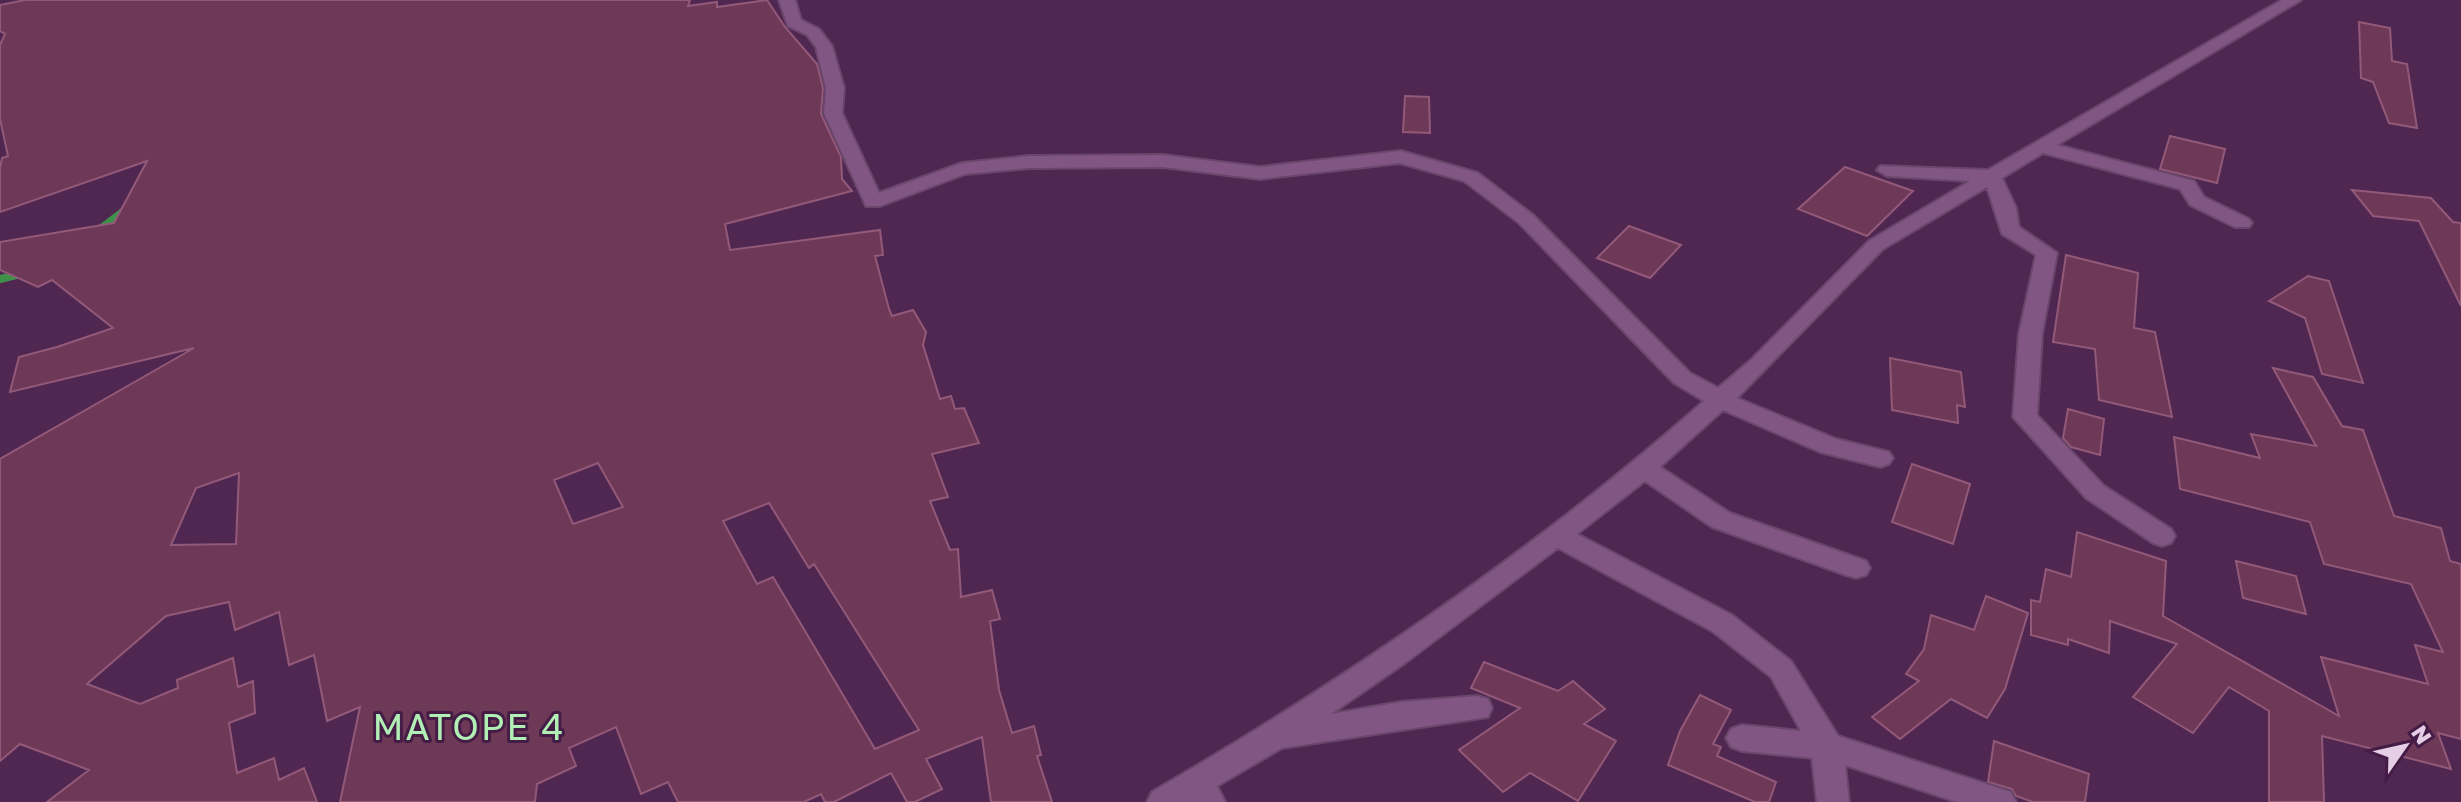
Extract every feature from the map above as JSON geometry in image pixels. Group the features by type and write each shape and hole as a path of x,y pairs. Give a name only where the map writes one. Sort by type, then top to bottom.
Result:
{"street":[{"path":"787,0 794,23 813,32 824,46 835,88 833,113 873,202 962,169 1029,162 1163,161 1260,173 1401,157 1471,177 1526,219 1682,378 1721,400 1829,446 1880,458"},
{"path":"1163,802 1203,791 1273,737 1395,655 1643,468 1721,400 1876,245 2180,63 2293,0"},
{"path":"2040,146 2187,185 2197,201 2242,223"},
{"path":"1887,170 1992,176"},
{"path":"1992,176 2006,208 2009,230 2047,253 2032,312 2024,374 2025,417 2095,492 2162,536"},
{"path":"1643,468 1721,520 1856,568"},
{"path":"1557,535 1722,623 1781,669 1827,746 1833,802"},
{"path":"1273,737 1401,715 1477,708"},
{"path":"1742,738 1827,746 2000,802"}],"building":[{"path":"25,0 690,0 688,6 717,2 717,7 767,0 785,27 817,64 823,88 821,114 841,157 842,179 852,191 725,224 730,250 880,230 883,255 875,256 892,316 913,310 926,332 923,345 940,399 951,396 955,409 964,408 979,443 932,454 948,497 930,501 950,550 958,549 961,597 992,590 1000,619 990,621 999,690 1012,733 1034,726 1041,755 1037,756 1052,802 991,802 982,737 926,759 942,789 915,802 907,802 891,773 834,802 825,802 821,794 804,802 678,802 668,782 641,794 616,727 569,748 576,766 537,784 535,802 340,802 360,707 327,721 314,655 289,665 279,612 235,630 229,602 166,616 87,684 140,704 178,688 177,680 233,658 238,687 253,681 255,713 229,723 237,773 274,758 279,780 304,768 317,802 47,802 89,770 20,744 0,761 0,459 194,348 10,392 19,357 113,328 52,280 38,287 0,270 0,242 114,223 147,161 0,212 0,168 2,158 8,156 0,119 0,45 5,34 0,31 0,5","holes":["598,463 623,507 573,524 554,480","239,473 236,544 171,545 196,488","769,503 809,568 814,564 919,730 875,749 773,577 757,584 723,521"]},
{"path":"2359,22 2390,28 2392,61 2407,64 2417,128 2389,123 2373,82 2361,78"},
{"path":"1405,96 1429,97 1430,133 1403,132"},
{"path":"2170,136 2225,149 2217,183 2160,169"},
{"path":"1845,167 1913,191 1867,236 1798,209"},
{"path":"2352,190 2431,198 2453,222 2461,223 2461,306 2419,221 2373,216"},
{"path":"1629,226 1681,245 1650,278 1597,258"},
{"path":"2066,255 2138,273 2134,328 2155,332 2172,417 2099,400 2095,349 2053,342"},
{"path":"2308,276 2329,281 2363,383 2322,374 2305,318 2269,301"},
{"path":"1890,358 1961,372 1965,407 1957,405 1958,423 1892,410"},
{"path":"2273,368 2313,377 2342,426 2363,430 2394,516 2441,528 2450,561 2461,564 2461,739 2438,733 2451,769 2322,736 2324,802 2269,802 2269,711 2229,687 2193,733 2133,697 2177,644 2110,621 2109,653 2068,639 2068,645 2031,635 2031,600 2040,602 2046,569 2071,577 2077,532 2166,561 2163,616 2339,716 2321,657 2428,684 2415,645 2443,652 2411,584 2324,564 2310,522 2180,489 2174,437 2260,458 2251,434 2316,446"},
{"path":"2068,409 2104,419 2100,455 2071,447 2063,438"},
{"path":"1912,464 1970,484 1953,544 1892,522"},
{"path":"2236,561 2296,576 2306,614 2243,598"},
{"path":"1986,596 2028,613 2005,689 1987,718 1951,699 1900,739 1872,717 1919,681 1906,674 1924,649 1931,615 1974,630"},
{"path":"1484,662 1558,691 1573,681 1605,709 1584,724 1616,741 1578,801 1530,773 1503,792 1459,750 1520,708 1471,688"},
{"path":"1700,695 1731,710 1713,744 1721,747 1717,756 1776,782 1769,802 1755,802 1668,765 1680,731"},
{"path":"1994,741 2089,774 2085,802 2033,802 2016,796 2012,789 1988,782"}],"waterway":[{"path":"98,231 128,208"},
{"path":"0,279 24,273"}],"district":[{"name":"MATOPE 4","path":"469,726"}]}
